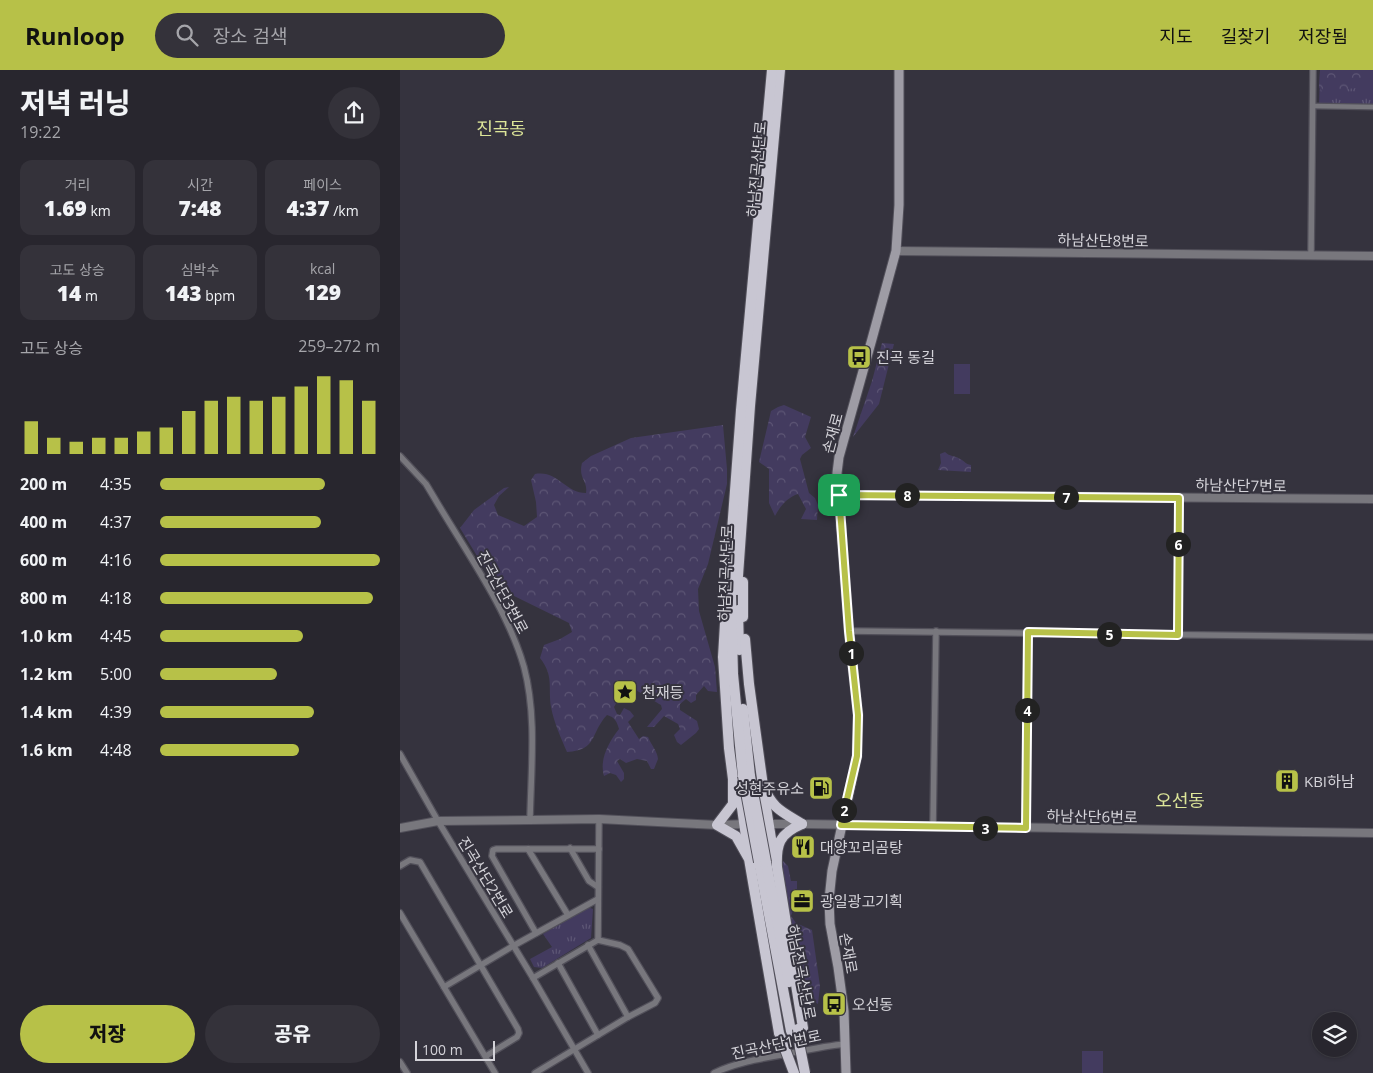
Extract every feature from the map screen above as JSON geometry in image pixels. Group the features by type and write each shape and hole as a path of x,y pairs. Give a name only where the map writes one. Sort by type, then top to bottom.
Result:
{"highway":[{"path":"759,253 772,70"},
{"name":"하남진곡산단로","path":"780,70 759,253 745,408 734,557 733,674 742,777 758,861 797,1029 805,1072"},
{"path":"734,557 743,579 743,624 749,684 773,854 777,867"},
{"path":"742,777 744,824 758,861 780,1033 794,1073"},
{"path":"742,777 733,804 717,825 736,836 758,861"},
{"path":"763,786 776,809 802,824"},
{"path":"797,1029 777,867 777,850 782,837 789,830 802,824"},
{"name":"하남진곡산단로","path":"794,1073 797,1029"}],"main road":[{"name":"손재로","path":"846,1073 844,1011 830,924 829,900 832,871 857,756 858,715 849,631 837,473 838,456 896,251 900,205 899,70"}],"street":[{"path":"1311,255 1313,70"},
{"path":"1313,106 1373,107"},
{"name":"하남산단8번로","path":"896,251 1373,256"},
{"name":"진곡산단3번로","path":"400,456 426,484 435,498 508,624 518,648 528,686 532,726 530,820"},
{"name":"하남산단7번로","path":"839,495 1373,500"},
{"path":"1178,635 1179,498"},
{"path":"849,631 1373,637"},
{"path":"933,827 936,631"},
{"path":"1026,828 1028,632"},
{"path":"400,754 438,821"},
{"path":"598,940 599,819"},
{"path":"400,828 438,821 599,819 717,825 744,824"},
{"name":"진곡산단2번로","path":"438,821 533,978 574,1051"},
{"name":"하남산단6번로","path":"744,824 1373,834"},
{"path":"570,848 589,881 598,887"},
{"name":"진곡산단2번로","path":"536,933 492,856 492,852 496,849 599,849"},
{"path":"528,849 568,915"},
{"path":"400,866 410,860 420,862 519,1033 517,1037 486,1056"},
{"path":"444,987 598,899"},
{"path":"400,913 495,1073"},
{"path":"533,978 598,940 620,945 628,949 658,998 655,1002 535,1073"},
{"path":"588,945 628,1017"},
{"path":"558,963 598,1035"},
{"name":"진곡산단1번로","path":"714,1073 731,1066 757,1060 813,1048 846,1044"},
{"path":"574,1051 588,1073"},
{"path":"400,1062 406,1073"}],"green space":[{"path":"1320,70 1373,70 1373,109 1319,108"},
{"path":"1320,70 1373,70 1373,79 1358,88 1334,90 1325,96 1319,87"},
{"path":"882,343 894,344 879,404 853,437 872,381"},
{"path":"954,364 970,364 970,394 954,394"},
{"path":"784,405 811,417 805,437 811,448 800,459 809,493 815,498 818,505 817,520 801,519 806,509 798,494 785,502 775,516 769,503 769,469 759,462 771,411"},
{"path":"723,425 727,484 708,564 698,589 699,611 715,667 717,692 708,691 704,686 696,695 696,700 691,703 686,699 680,704 680,710 697,721 699,729 681,745 677,742 674,735 680,729 678,724 664,716 654,727 647,727 662,709 661,705 634,689 627,696 618,700 614,707 617,714 620,715 624,708 630,711 634,716 628,722 639,739 643,736 648,737 658,759 654,769 651,769 647,761 637,759 626,763 620,759 617,761 624,773 624,779 621,782 616,775 610,773 604,776 603,770 606,751 619,729 614,718 607,715 589,744 577,751 567,752 556,725 551,707 549,676 540,658 544,645 572,632 569,623 510,594 492,569 485,569 460,528 474,510 504,488 509,487 499,496 494,505 498,515 524,526 537,517 531,480 535,474 550,475 572,489 586,493 586,485 581,468 582,463 591,456 631,438"},
{"path":"945,452 971,465 971,472 938,470 941,463 940,454"},
{"path":"783,861 788,866 791,881 797,881 797,896 792,896 792,904 806,905 806,910 794,908 791,916 796,923 812,930 820,986 818,1004 811,1000 807,987 798,977 788,917 786,887 781,865"},
{"path":"588,907 593,909 591,938 542,968 534,967 530,959 552,947 543,934"},
{"path":"1082,1051 1103,1051 1103,1073 1082,1073"}],"place":[{"name":"진곡 동길","path":"859,357"},
{"name":"천재등","path":"625,692"},
{"name":"KBI하남","path":"1287,781"},
{"name":"성현주유소","path":"821,788"},
{"name":"대양꼬리곰탕","path":"803,847"},
{"name":"광일광고기획","path":"802,901"},
{"name":"오선동","path":"834,1004"}],"district":[{"name":"진곡동","path":"501,128"},
{"name":"오선동","path":"1180,800"}],"route":[{"path":"839,495 1179,498 1178,635 1028,632 1026,828 841,825 857,756 858,715 849,631 839,495"}]}
